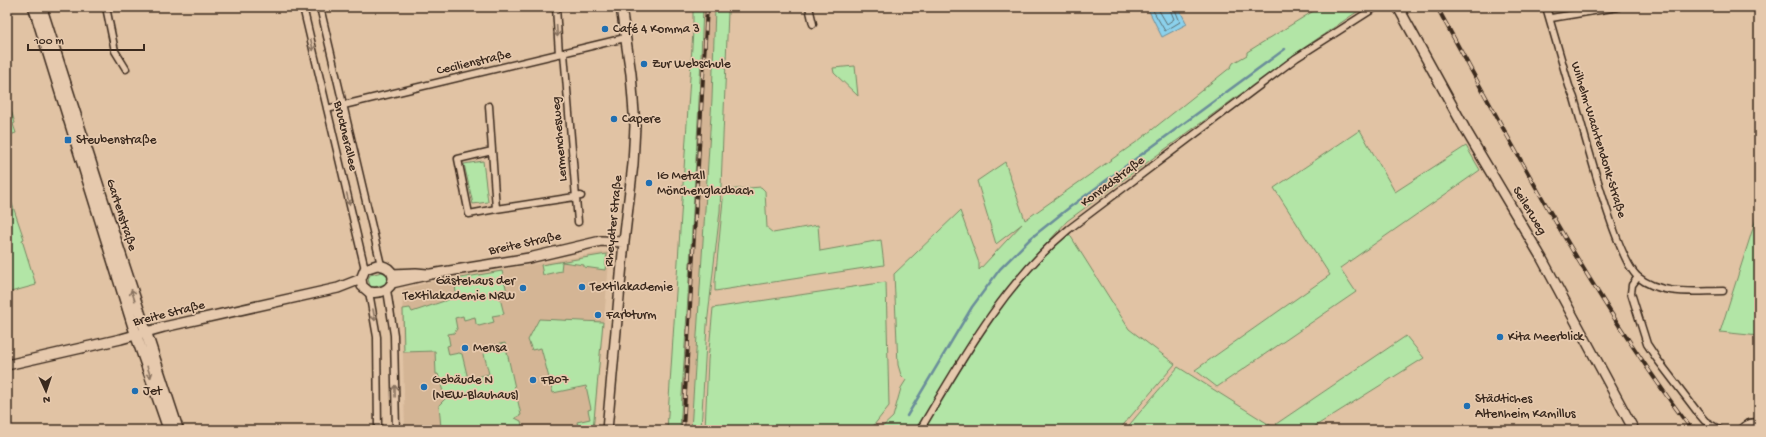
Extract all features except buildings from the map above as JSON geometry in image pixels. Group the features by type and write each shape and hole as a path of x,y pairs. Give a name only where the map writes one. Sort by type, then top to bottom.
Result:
{"main road":[{"name":"Gartenstraße","path":"34,7 141,333 178,430"},
{"name":"Gartenstraße","path":"41,7 141,333 169,430"}],"street":[{"path":"106,7 115,51 126,69"},
{"name":"Brucknerallee","path":"303,7 365,269"},
{"name":"Brucknerallee","path":"320,7 381,265"},
{"name":"Lermenchesweg","path":"556,7 578,196 578,222"},
{"name":"Rheydter Straße","path":"607,430 624,242 633,164 635,126 634,100 621,7"},
{"path":"809,7 813,24"},
{"name":"Konradstraße","path":"920,430 988,319 1046,248 1082,219 1296,58 1376,7"},
{"name":"Seilerweg","path":"1398,7 1465,129 1541,257 1634,430"},
{"name":"Wilhelm-Wachtendonk-Straße","path":"1546,7 1551,18 1569,86 1621,250 1638,277"},
{"path":"1551,18 1618,7"},
{"name":"Cecilienstraße","path":"327,109 625,38"},
{"path":"489,106 496,209"},
{"path":"492,151 458,159 469,214 578,196"},
{"name":"Breite Straße","path":"390,287 431,274 529,258 601,241 624,242"},
{"path":"378,430 377,337 369,292 362,282 365,269 372,266 381,265 388,268 392,274 390,287 394,335 396,430"},
{"name":"Breite Straße","path":"392,274 416,272 431,274"},
{"path":"1720,430 1705,421 1657,359 1648,344 1631,293 1632,285 1638,277 1659,287 1678,292 1723,291"},
{"name":"Breite Straße","path":"7,366 141,333 362,282"},
{"path":"369,292 378,293 390,287"},
{"path":"1740,430 1751,422 1759,423"}],"shaded area":[{"path":"703,7 715,7 712,99 691,430 680,430 700,93"},
{"path":"610,252 594,430 509,430 508,427 497,430 461,430 460,428 405,429 402,320 403,289 431,282"}],"green space":[{"path":"693,7 703,7 696,166 680,430 667,430 693,31"},
{"path":"715,7 727,7 728,12 720,211 707,325 701,430 691,430 712,99"},
{"path":"1320,7 1364,7 1298,52 1067,221 1025,268 918,430 879,430 893,417 901,388 906,380 901,375 898,365 894,274 960,211 979,263 979,270 1022,224 996,244 977,181 1005,162 1025,220 1138,141 1231,67 1233,63 1247,55 1247,52"},
{"path":"855,66 858,96 834,73 833,68"},
{"path":"7,98 15,123 13,124 16,133 7,136"},
{"path":"1360,130 1395,192 1466,146 1480,170 1340,268 1356,292 1217,387 1195,370 1330,275 1274,188"},
{"path":"483,161 488,202 473,204 464,164"},
{"path":"761,187 765,191 767,228 773,233 818,225 820,251 881,240 884,265 715,291 724,190"},
{"path":"7,192 24,239 22,240 36,285 7,293"},
{"path":"1759,210 1759,336 1720,332 1754,225"},
{"path":"1068,232 1129,329 1175,364 1119,430 923,430 1003,301 1043,255"},
{"path":"607,254 605,270 562,262 561,271 543,275 541,265"},
{"path":"502,271 507,292 499,294 504,314 492,316 494,322 479,326 476,324 475,317 464,320 463,316 455,318 457,329 454,333 448,334 450,345 447,346 449,355 459,353 462,354 468,379 489,374 483,350 485,347 505,343 521,415 515,418 521,421 523,430 510,430 509,426 496,430 463,430 461,427 441,428 439,405 445,399 438,374 436,374 435,351 404,352 403,309 410,308 412,312 456,297 455,279"},
{"path":"382,272 386,274 388,278 386,284 374,287 370,286 368,279 370,275"},
{"path":"886,282 889,406 870,430 705,430 708,360 713,308"},
{"path":"539,319 603,322 593,430 579,430 577,422 590,419 588,410 591,409 586,386 553,393 541,348 532,350 528,340"},
{"path":"1406,336 1424,358 1309,430 1283,430 1276,424"},
{"path":"1178,367 1273,427 1277,430 1125,430"}],"water":[{"path":"1147,7 1178,7 1187,24 1162,37"}],"waterway":[{"path":"907,416 972,307 1000,269 1031,238 1070,207 1285,49"}],"railway":[{"path":"683,430 707,7"},
{"path":"1437,7 1526,170 1588,276 1621,329 1692,430"}],"place":[{"name":"Café 4 Komma 3","path":"605,29"},
{"name":"Zur Webschule","path":"644,64"},
{"name":"Capere","path":"614,119"},
{"name":"Steubenstraße","path":"68,140"},
{"name":"IG Metall Mönchengladbach","path":"649,183"},
{"name":"Textilakademie","path":"582,287"},
{"name":"Gästehaus der Textilakademie NRW","path":"523,288"},
{"name":"Farbturm","path":"598,315"},
{"name":"Kita Meerblick","path":"1500,337"},
{"name":"Mensa","path":"465,348"},
{"name":"FB07","path":"533,380"},
{"name":"Gebäude N (NEW-Blauhaus)","path":"424,387"},
{"name":"Jet","path":"135,391"},
{"name":"Städtiches Altenheim Kamillus","path":"1467,406"}]}
